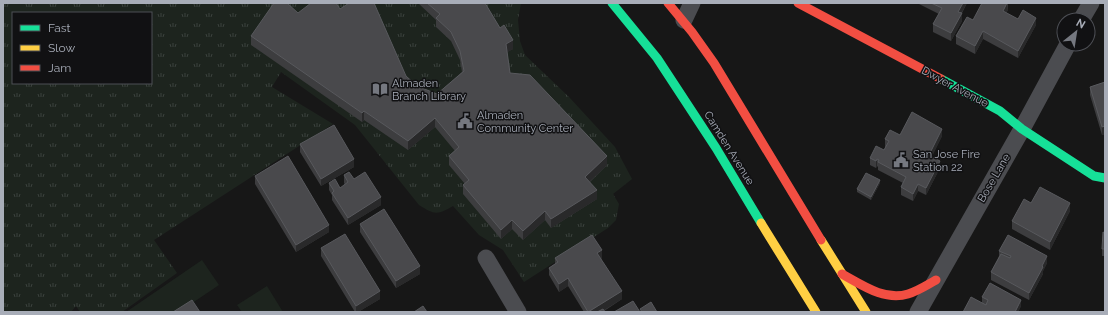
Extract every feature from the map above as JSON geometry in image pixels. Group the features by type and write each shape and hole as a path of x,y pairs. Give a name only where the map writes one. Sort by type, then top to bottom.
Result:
{"main road":[{"name":"Camden Avenue","path":"612,3 669,76 716,148 816,312"},
{"path":"668,3 684,20 716,66 751,126 866,312"},
{"name":"Dwyer Avenue","path":"798,3 1000,111 1022,129 1094,176 1105,178"},
{"path":"842,274 881,293 894,297 909,294 936,280"}],"street":[{"path":"684,20 692,3"},
{"path":"1086,12 1091,3"},
{"name":"Bose Lane","path":"918,312 1022,129 1064,52"},
{"path":"486,258 518,312"}],"green space":[{"path":"3,3 521,3 518,20 520,41 525,55 569,97 615,147 632,179 613,194 619,204 616,220 608,228 524,282 503,250 479,235 453,206 436,213 419,205 355,125 281,72 272,87 333,124 154,240 177,273 122,312 80,312 76,306 71,312 3,312"},
{"path":"202,260 219,285 179,312 126,312"},
{"path":"267,286 283,312 242,312 237,305"}],"building":[{"name":"Almaden Community Center","path":"274,3 287,3 298,13 311,3 336,3 340,9 349,3 374,3 406,76 417,86 437,94 464,71 460,51 451,32 436,18 440,14 427,3 485,3 500,28 504,25 513,40 506,44 510,73 530,75 607,156 585,177 597,190 551,219 545,211 523,231 512,220 501,230 463,185 469,180 449,156 459,147 435,118 408,141 364,111 362,113 251,36"},
{"path":"931,3 963,3 958,12 962,13 951,33 933,24 942,8"},
{"path":"982,3 1007,3 1003,11 1018,19 1023,10 1036,18 1018,51 983,31 975,46 956,36 967,17 973,20"},
{"path":"1105,82 1105,126 1102,127 1090,87"},
{"name":"San Jose Fire Station 22","path":"912,112 942,129 929,155 940,161 926,188 918,184 913,194 901,187 906,177 878,162 879,160 877,159 876,161 870,158 876,146 884,150 889,141 885,139 890,130 900,135"},
{"path":"334,125 354,159 321,179 300,144"},
{"path":"288,156 329,225 296,245 255,176"},
{"path":"349,172 354,179 365,172 381,197 348,218 332,193 334,191 329,183 335,179 340,188 348,182 344,175"},
{"path":"866,173 880,180 871,197 857,189"},
{"path":"1040,187 1070,203 1050,242 1012,221 1024,199 1031,203"},
{"path":"384,209 420,266 396,281 360,224"},
{"path":"1103,232 1105,233 1105,249 1102,249"},
{"path":"345,234 380,291 356,306 321,248"},
{"path":"592,235 602,250 597,253 622,291 588,312 568,278 559,284 549,268 558,262 555,258"},
{"path":"1008,235 1047,256 1042,266 1043,267 1029,293 991,272 1001,254 1010,258 1011,256 999,251"},
{"path":"990,283 1021,300 1015,312 963,312 971,297 986,305 988,300 982,297"},
{"path":"192,300 200,312 173,312"},
{"path":"633,301 640,312 614,312"},
{"path":"651,302 657,312 642,312 640,309"},
{"path":"423,306 427,312 414,312"},
{"path":"603,309 605,312 597,312"}],"traffic: fast":[{"path":"612,3 657,58 716,148 761,223"},
{"path":"941,79 1000,111 1022,129 1094,176 1105,178"}],"traffic: slow":[{"path":"761,223 816,312"},
{"path":"821,240 866,312"}],"traffic: jam":[{"path":"668,3 692,32 714,63 821,240"},
{"path":"798,3 941,79"},
{"path":"842,274 874,291 882,294 899,296 919,290 936,280"}],"place":[{"name":"Almaden Branch Library","path":"380,89"},
{"name":"Almaden Community Center","path":"465,121"},
{"name":"San Jose Fire Station 22","path":"901,160"}]}
